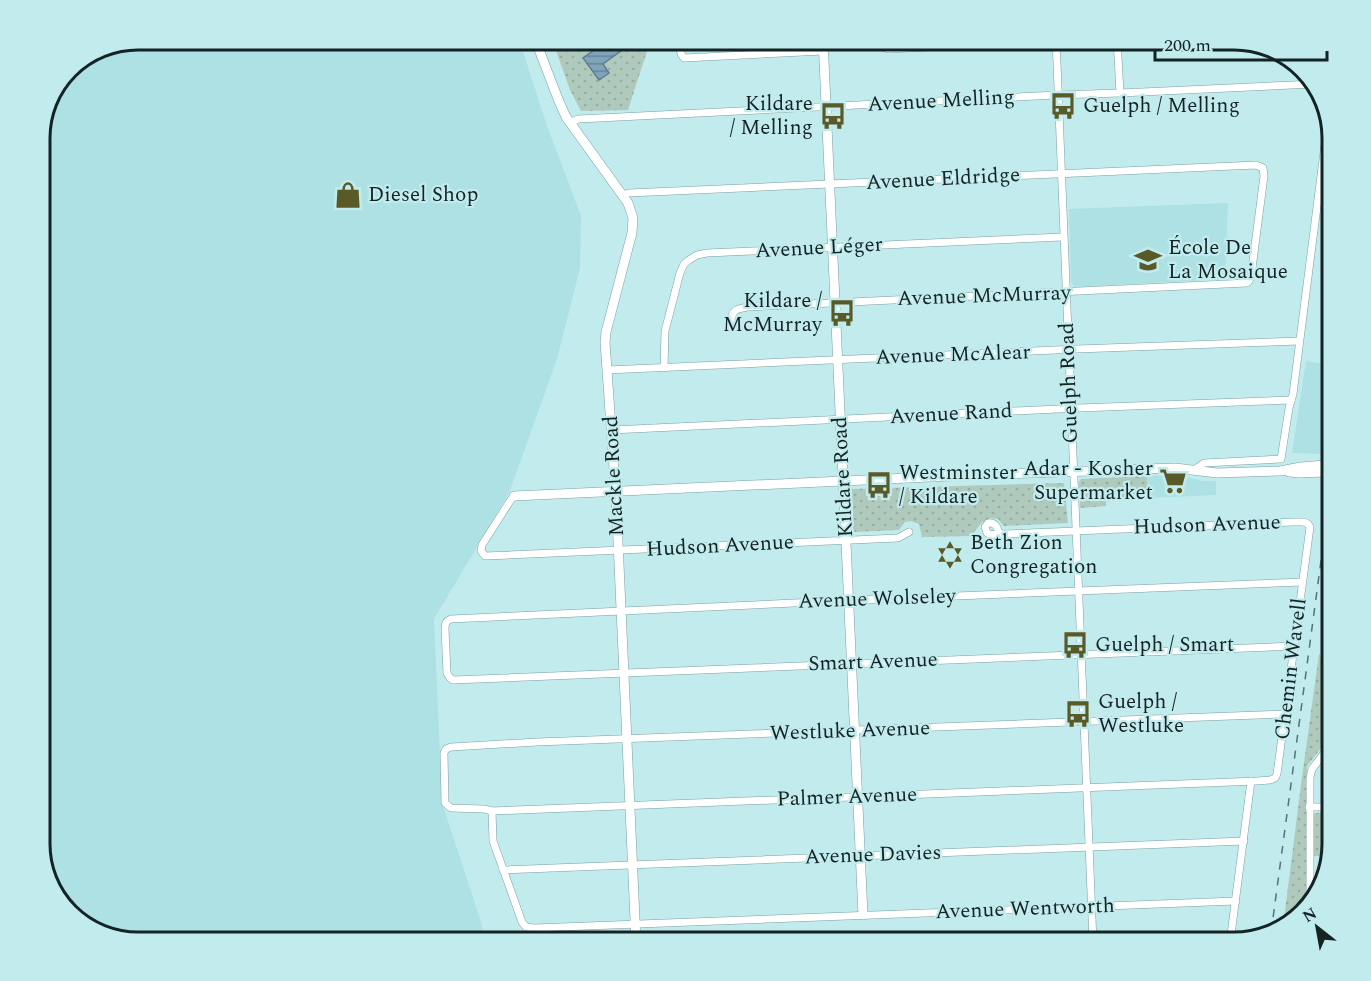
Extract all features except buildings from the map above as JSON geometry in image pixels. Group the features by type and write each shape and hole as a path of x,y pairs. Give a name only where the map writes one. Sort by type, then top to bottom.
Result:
{"street":[{"name":"Mackle Road","path":"539,50 560,104 570,123 622,195 631,212 633,225 605,336 616,491 635,932"},
{"path":"680,50 684,58 824,51"},
{"name":"Guelph Road","path":"1056,50 1092,932"},
{"path":"1118,50 1120,93"},
{"name":"Kildare Road","path":"824,51 863,915"},
{"name":"Avenue Melling","path":"570,123 578,119 1303,84"},
{"name":"Avenue Eldridge","path":"622,195 1256,165 1263,168 1264,176 1251,276 1248,282"},
{"path":"1194,470 1204,463 1281,459 1322,167"},
{"name":"Avenue Léger","path":"664,368 666,327 680,273 684,264 697,255 1063,237"},
{"name":"Avenue McMurray","path":"730,324 734,312 739,308 748,307 1248,282"},
{"name":"Avenue McAlear","path":"607,370 1299,341"},
{"name":"Avenue Rand","path":"611,430 1291,400"},
{"path":"514,496 1073,471 1175,468 1213,473 1280,471 1300,473 1322,469"},
{"name":"Hudson Avenue","path":"514,496 482,545 481,552 486,556 846,541 898,538 909,532"},
{"name":"Hudson Avenue","path":"999,532 1004,534 1308,523"},
{"name":"Chemin Wavell","path":"1274,779 1277,774 1310,527 1308,523"},
{"name":"Avenue Wolseley","path":"453,680 447,673 445,629 447,620 451,619 1302,582"},
{"name":"Smart Avenue","path":"453,680 1294,646"},
{"name":"Westluke Avenue","path":"444,780 444,753 451,747 1285,714"},
{"path":"1310,887 1311,771 1322,756"},
{"name":"Palmer Avenue","path":"444,780 447,806 455,809 492,811 1274,779"},
{"path":"1231,932 1251,781"},
{"path":"1309,807 1322,807"},
{"path":"492,811 493,841 503,870"},
{"name":"Avenue Davies","path":"503,870 1244,841"},
{"name":"Avenue Wentworth","path":"503,870 522,922 526,927 534,928 1236,901"}],"shaded area":[{"path":"138,50 523,50 546,123 581,216 580,268 557,359 509,493 434,619 442,803 483,932 126,931 109,927 84,913 71,901 54,872 50,849 50,132 59,99 68,84 89,64 104,56 120,51"},
{"path":"594,50 622,50 603,64 609,73 599,80 583,58"},
{"name":"École De La Mosaique","path":"1228,203 1225,279 1074,287 1071,282 1069,209"},
{"path":"1306,361 1322,363 1322,454 1292,453"},
{"path":"1181,475 1203,481 1216,481 1216,495 1148,498 1147,476"}],"green space":[{"path":"556,50 647,50 628,110 581,111 570,90"},
{"path":"1147,476 1148,496 1106,498 1106,506 1080,508 1079,482 1081,479"},
{"path":"1064,483 1068,523 1004,526 998,519 991,518 982,522 971,536 922,537 919,524 911,521 905,522 899,530 853,532 852,489"},
{"path":"1320,654 1322,661 1322,747 1307,766 1306,893 1303,897 1287,897 1287,913 1285,915"},
{"path":"1322,813 1321,856 1312,856 1313,814"}],"railway":[{"path":"1273,922 1322,553"}],"place":[{"name":"Guelph / Melling","path":"1063,106"},
{"name":"Kildare / Melling","path":"833,116"},
{"name":"Diesel Shop","path":"348,195"},
{"name":"École De La Mosaique","path":"1148,260"},
{"name":"Kildare / McMurray","path":"842,313"},
{"name":"Adar - Kosher Supermarket","path":"1173,481"},
{"name":"Westminster / Kildare","path":"879,485"},
{"name":"Beth Zion Congregation","path":"950,555"},
{"name":"Guelph / Smart","path":"1075,645"},
{"name":"Guelph / Westluke","path":"1078,714"}]}
